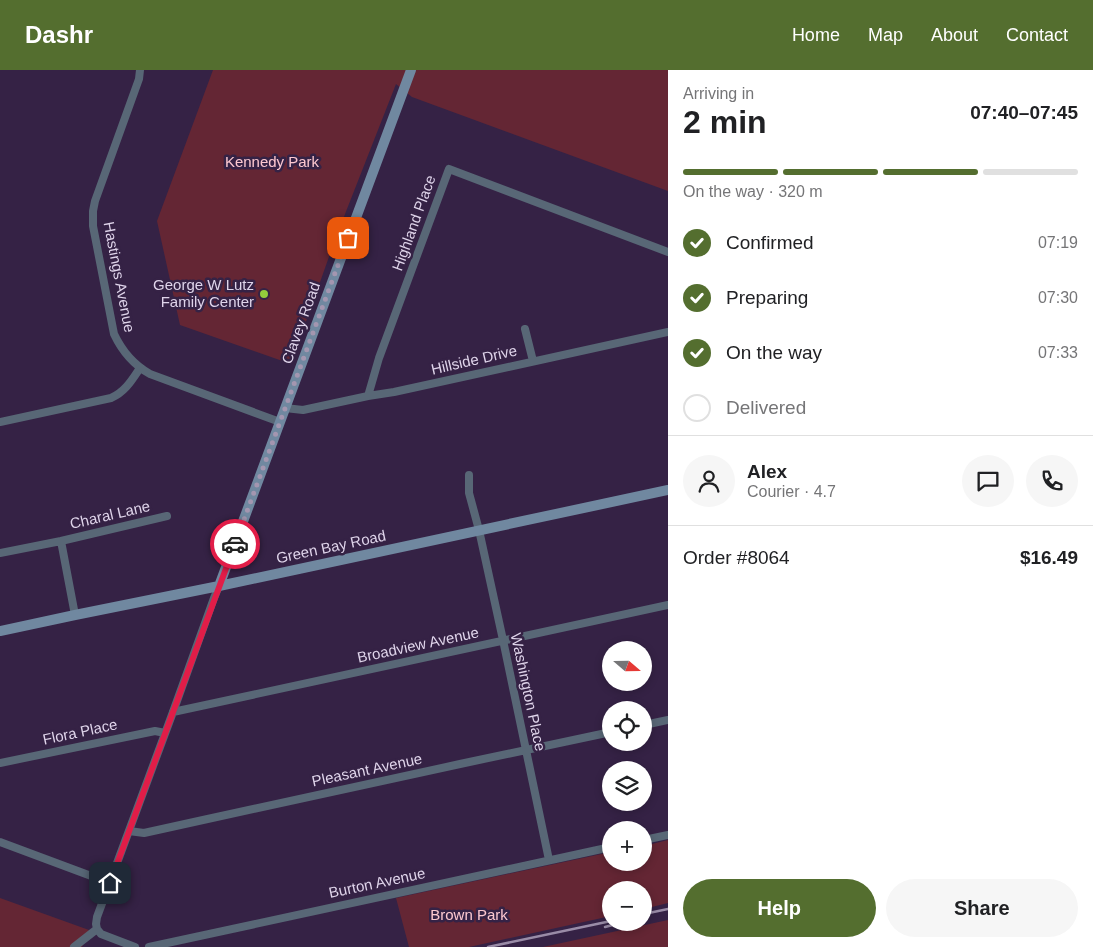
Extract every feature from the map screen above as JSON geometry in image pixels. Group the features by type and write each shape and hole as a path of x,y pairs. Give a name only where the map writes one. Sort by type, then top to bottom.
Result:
{"main road":[{"name":"Clavey Road","path":"219,586 411,70"},
{"name":"Green Bay Road","path":"0,631 668,490"}],"street":[{"name":"Hastings Avenue","path":"140,70 139,79 94,201 93,211 93,226 114,334 123,351 140,368 150,374 280,422"},
{"name":"Highland Place","path":"368,396 379,358 449,169 668,252"},
{"path":"525,329 533,361"},
{"name":"Hillside Drive","path":"285,408 304,410 668,332"},
{"path":"0,422 119,395 140,368"},
{"name":"Washington Place","path":"469,475 469,493 503,640 549,860"},
{"name":"Charal Lane","path":"0,553 61,541 166,516"},
{"name":"Charal Lane","path":"61,541 75,615"},
{"path":"135,947 101,934 97,929 97,918 219,586"},
{"name":"Broadview Avenue","path":"173,712 668,605"},
{"path":"652,724 668,720"},
{"name":"Flora Place","path":"0,763 155,731 165,733"},
{"name":"Pleasant Avenue","path":"129,831 144,833 169,828 602,734"},
{"path":"652,838 668,835"},
{"path":"0,842 110,883"},
{"name":"Burton Avenue","path":"148,947 602,849"},
{"path":"74,947 97,929"}],"green space":[{"name":"Kennedy Park","path":"213,70 668,70 668,191 412,97 396,84 336,237 291,364 180,325 157,221"},
{"name":"Brown Park","path":"668,840 668,903 652,907 652,881 602,881 602,918 469,947 409,947 396,898 602,854 602,871 652,871 652,844"},
{"path":"0,898 89,930 82,947 0,947"},
{"path":"668,920 668,947 543,947 617,931 652,931 652,923"}],"railway":[{"path":"652,912 668,909"},
{"path":"488,947 602,923"}],"way so far":[{"path":"235,544 348,238"}],"place":[{"name":"George W Lutz Family Center","path":"264,294"}],"route":[{"path":"110,883 235,544"}]}
